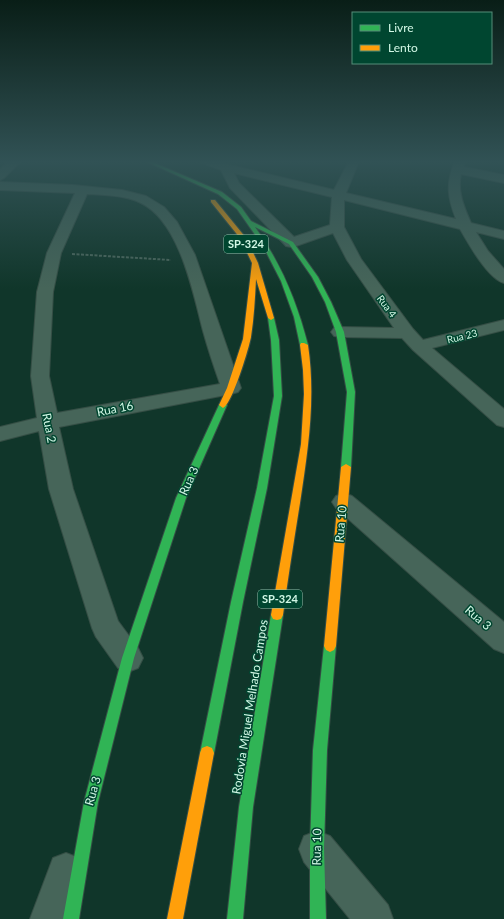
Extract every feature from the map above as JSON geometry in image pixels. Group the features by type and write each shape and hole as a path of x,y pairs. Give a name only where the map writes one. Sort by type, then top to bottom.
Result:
{"main road":[{"name":"Rodovia Miguel Melhado Campos","path":"234,204 244,214 269,250 280,270 291,297 302,340 308,375 309,405 305,444 246,807 235,919"},
{"name":"Rodovia Miguel Melhado Campos","path":"175,919 234,617 262,488 278,396 275,340 269,309 255,264 243,238 216,205"},
{"path":"250,222 291,243"},
{"name":"Rua 10","path":"291,243 307,263 328,302 340,332 351,392 344,502 320,750 317,848 318,919"},
{"name":"Rua 3","path":"91,802 128,658 181,498 231,388 248,338 255,264"},
{"path":"71,919 91,802"}],"street":[{"name":"Rua 2","path":"77,204 54,253 45,292 41,369 48,422 61,489 106,628 128,658"},
{"path":"152,204 159,208 167,216 190,261 220,360 231,388"},
{"name":"Rua 10","path":"254,204 291,243"},
{"name":"Rua 4","path":"338,204 337,227 354,260 413,339 504,420"},
{"path":"372,204 504,235"},
{"path":"458,204 464,225 492,266 504,278"},
{"path":"291,243 337,227"},
{"name":"Rua 23","path":"340,332 413,339 504,325"},
{"name":"Rua 16","path":"0,434 48,422 231,388"},
{"name":"Rua 3","path":"344,502 504,640"},
{"name":"Rua 3","path":"49,919 91,802"},
{"path":"317,848 374,919"}],"path":[{"path":"54,253 190,261"}],"traffic: fast":[{"path":"234,204 239,208 266,246 284,281 297,317 304,345"},
{"path":"250,222 291,243 315,277 328,302 340,332 351,392 346,467"},
{"path":"207,753 237,602 262,488 278,396 275,340 271,318"},
{"path":"71,919 91,802 128,658 181,498 223,405"},
{"path":"235,919 246,807 277,615"},
{"path":"318,919 317,848 320,750 330,646"}],"traffic: slow":[{"path":"215,204 243,238 255,263 271,318"},
{"path":"223,405 231,388 247,339 255,263"},
{"path":"277,615 305,444 308,394 304,345"},
{"path":"330,646 346,467"},
{"path":"175,919 207,753"}]}
